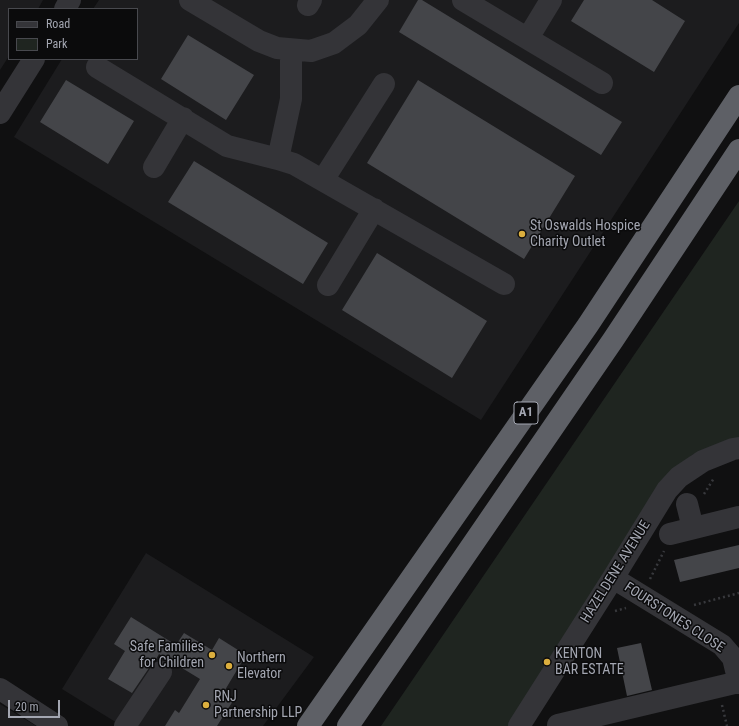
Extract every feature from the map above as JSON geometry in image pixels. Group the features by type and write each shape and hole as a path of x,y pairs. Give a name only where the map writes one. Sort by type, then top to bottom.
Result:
{"highway":[{"name":"A1","path":"308,726 588,325 739,96"},
{"name":"A1","path":"348,726 613,340 739,150"}],"street":[{"path":"190,0 259,41 277,48 311,51 334,42 358,25 378,0"},
{"path":"463,0 602,83"},
{"path":"528,38 551,0"},
{"path":"278,158 291,99 291,50"},
{"path":"0,113 33,60"},
{"path":"97,67 227,146 278,158 294,164 504,284"},
{"path":"323,180 384,84"},
{"path":"154,167 183,118"},
{"path":"328,285 374,209"},
{"name":"HAZELDENE AVENUE","path":"519,726 613,578 666,490 679,477 703,461 739,448"},
{"path":"687,504 694,528"},
{"path":"670,534 739,517"},
{"name":"FOURSTONES CLOSE","path":"613,578 666,612 722,645 733,658 739,683"},
{"path":"125,726 161,672"},
{"path":"558,725 739,683"},
{"path":"0,689 57,726"}],"path":[{"name":"HAZELDENE AVENUE","path":"611,612 637,605 664,550 663,544 672,542 670,534"},
{"path":"666,612 739,593"}],"shaded area":[{"path":"0,0 43,0 39,8 8,8 8,58 0,70"},
{"path":"99,0 739,0 739,23 481,420 14,137 61,60 138,60 138,8 94,8"},
{"path":"146,553 314,657 263,726 122,726 62,689"},
{"path":"0,704 36,726 0,726"}],"green space":[{"path":"739,201 739,439 692,455 510,726 381,726"}],"building":[{"path":"418,0 422,0 622,122 601,155 399,32"},
{"path":"584,0 652,0 685,21 654,72 571,21"},
{"path":"188,35 254,75 226,120 161,79"},
{"path":"66,80 134,121 108,164 40,122"},
{"path":"418,80 575,176 524,259 367,163"},
{"path":"194,161 328,243 303,284 168,202"},
{"path":"377,253 487,321 452,378 342,310"},
{"path":"739,545 739,568 680,582 674,560"},
{"path":"131,617 176,645 184,633 212,650 219,638 246,655 222,695 233,701 217,726 165,726 175,710 179,713 200,679 159,654 132,693 108,679 125,651 114,644"},
{"path":"641,643 652,690 627,696 617,648"}],"place":[{"name":"St Oswalds Hospice Charity Outlet","path":"522,234"},
{"name":"Safe Families for Children","path":"212,655"},
{"name":"KENTON BAR ESTATE","path":"547,662"},
{"name":"Northern Elevator","path":"229,666"},
{"name":"RNJ Partnership LLP","path":"206,705"}]}
